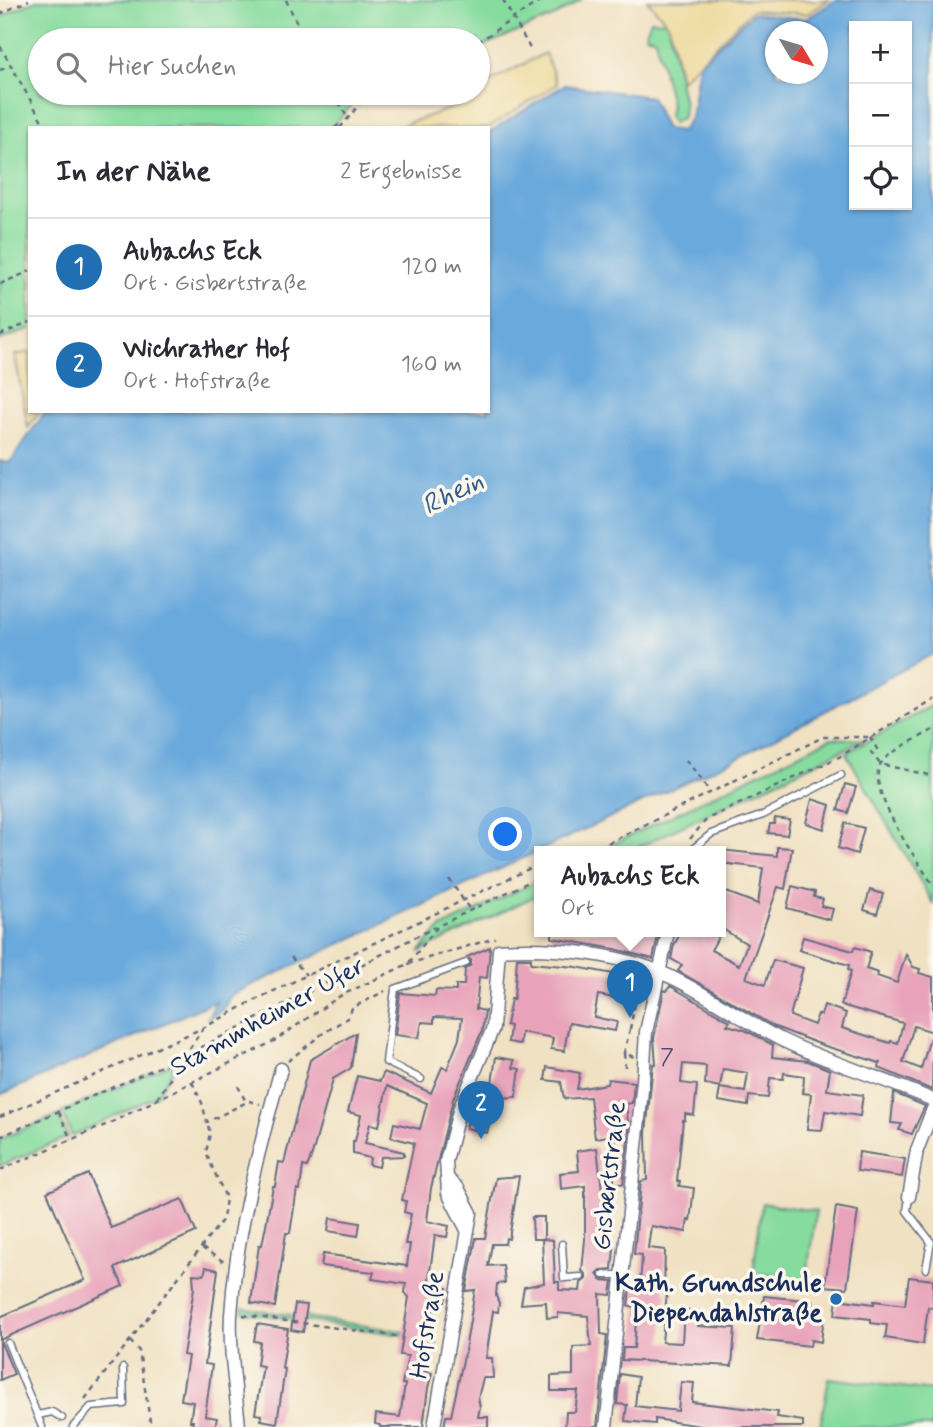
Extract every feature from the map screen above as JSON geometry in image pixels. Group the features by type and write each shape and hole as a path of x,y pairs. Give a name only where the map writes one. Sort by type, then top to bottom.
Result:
{"street":[{"name":"Gisbertstraße","path":"607,1427 646,1032 667,937"},
{"path":"498,947 576,952 660,972 782,1040 933,1100"},
{"name":"Hofstraße","path":"434,1427 471,1213 458,1188 447,1178 446,1161 460,1107 493,1028 498,947"},
{"path":"239,1427 231,1313 249,1188 282,1069"},
{"path":"909,1197 917,1150 933,1109"}],"lane":[{"path":"696,846 711,834 763,815 841,775"},
{"name":"Stammheimer Ufer","path":"395,989 466,964"},
{"path":"395,989 386,1062 421,1079"},
{"path":"909,1197 907,1212 931,1242 926,1269"},
{"path":"562,1244 564,1278 581,1277"},
{"path":"603,1275 623,1275"},
{"path":"8,1343 42,1427"},
{"path":"73,1427 91,1407 124,1404 123,1368"},
{"path":"38,1415 52,1412 62,1418"}],"path":[{"path":"0,14 29,0"},
{"path":"286,0 299,28"},
{"path":"503,0 532,52"},
{"path":"490,33 541,0"},
{"path":"0,47 28,97"},
{"path":"0,70 10,66"},
{"path":"33,105 45,126"},
{"path":"341,105 348,117"},
{"path":"341,126 358,105"},
{"path":"337,126 348,117"},
{"path":"0,284 28,272"},
{"path":"0,335 28,323"},
{"path":"689,840 707,819 839,757 933,699"},
{"path":"933,730 880,764 877,779 878,790 891,816 933,886"},
{"path":"602,846 823,737 870,737"},
{"path":"870,737 877,749 871,752 880,764 933,776"},
{"path":"686,760 710,793"},
{"path":"0,1117 202,1028 306,975 534,866"},
{"path":"449,879 470,910"},
{"name":"Stammheimer Ufer","path":"0,1170 155,1101 274,1041 341,996 408,964 438,926 534,879"},
{"path":"0,1138 186,1055 438,926"},
{"path":"408,964 493,937 498,947"},
{"path":"454,949 455,954"},
{"path":"291,957 306,975"},
{"path":"630,1029 642,967"},
{"path":"282,1069 293,1055 349,1017 352,1008 383,992 395,989"},
{"path":"155,1101 202,1028"},
{"path":"624,1052 625,1067"},
{"path":"84,1401 223,1219 226,1198 206,1153 210,1133 202,1103 192,1082"},
{"path":"238,1086 246,1102"},
{"path":"207,1122 249,1101 271,1107"},
{"path":"59,1112 71,1140"},
{"path":"202,1248 218,1260 237,1267"},
{"path":"231,1313 403,1337"},
{"path":"130,1341 139,1351 150,1427"}],"green space":[{"path":"36,0 581,0 555,16 490,43 490,28 28,28 28,105 352,105 332,126 28,126 28,330 0,340 0,17"},
{"path":"651,20 665,21 668,25 684,104 683,117 673,123 669,118 671,103 655,38 645,35"},
{"path":"933,705 933,903 846,753"},
{"path":"831,738 864,740 641,846 609,846"},
{"path":"534,882 534,896 419,952 441,928"},
{"path":"178,1061 156,1096 72,1136 62,1112"},
{"path":"58,1115 68,1137 0,1166 0,1139"},
{"path":"762,1203 816,1211 806,1280 753,1273"},
{"path":"242,1308 403,1331 403,1335 242,1312"},
{"path":"829,1378 933,1391 932,1427 820,1427"}],"sand":[{"path":"647,0 829,0 807,14 752,10 681,80 669,25"},
{"path":"545,53 557,84 490,127 401,126 458,105 490,105 490,83"},
{"path":"28,352 28,413 39,413 28,428 15,355"}],"water":[{"name":"Rhein","path":"836,0 933,0 933,654 739,757 549,846 534,846 534,853 231,995 223,1010 208,1018 216,1001 0,1095 0,461 10,462 45,413 490,413 490,132 564,85 651,97 666,129 682,131 691,117 699,64 753,13 806,19"}],"building":[{"path":"845,784 856,787 848,813 838,810"},
{"path":"812,799 830,805 824,829 806,823"},
{"path":"775,818 790,820 787,835 768,833"},
{"path":"845,823 864,828 857,854 838,848"},
{"path":"777,847 792,848 785,889 778,887 746,978 765,985 773,960 803,968 790,1016 814,1025 824,1005 846,1013 842,1028 898,1043 903,1023 841,1005 851,971 848,970 849,965 799,950 803,937 853,951 855,947 871,952 866,969 897,983 906,954 913,967 920,969 919,973 933,977 933,1032 914,1026 903,1062 921,1069 930,1038 933,1039 932,1090 879,1068 880,1063 775,1027 678,971 682,965 671,959 678,937 718,937 711,950 739,965 747,944 726,931 726,892 758,904 763,868 726,864 726,851 777,856"},
{"path":"792,886 815,892 814,897 823,899 821,906 833,909 830,920 787,908"},
{"path":"870,890 883,894 877,914 864,910"},
{"path":"552,937 658,937 653,959"},
{"path":"490,947 487,978 479,977 476,1009 485,1011 482,1031 453,1099 431,1188 427,1221 449,1226 447,1237 435,1235 428,1286 447,1288 445,1302 434,1301 424,1371 432,1373 423,1427 380,1427 375,1424 376,1414 400,1417 405,1384 402,1384 408,1356 400,1355 409,1297 405,1293 406,1284 372,1279 374,1272 321,1266 323,1254 407,1266 410,1244 405,1244 411,1214 404,1212 406,1201 402,1200 414,1143 391,1137 394,1123 420,1129 427,1103 387,1086 379,1126 370,1124 365,1143 404,1152 404,1156 381,1157 379,1167 369,1165 370,1158 353,1154 353,1141 361,1115 348,1112 357,1076 380,1081 384,1072 431,1093 442,1067 447,1069 459,1039 462,1018 434,1017 434,1023 422,1022 419,1038 395,1035 400,993 435,996 436,990 456,991 456,985 464,985 465,969 471,965 471,960 467,957"},
{"path":"517,958 531,958 531,963 576,967 619,975 615,998 598,995 594,1017 617,1022 615,1031 569,1023 564,1051 551,1049 553,1038 521,1032 520,1044 508,1042 510,1026 506,1025 511,999 514,999"},
{"path":"670,986 730,1021 727,1025 745,1030 773,1045 772,1057 808,1061 830,1070 827,1090 863,1095 860,1116 825,1111 822,1130 807,1129 811,1094 803,1093 804,1076 784,1073 783,1079 770,1078 768,1098 749,1096 748,1106 718,1101 720,1088 745,1092 748,1073 723,1069 720,1087 705,1084 706,1066 683,1064 681,1083 697,1085 694,1115 685,1114 683,1120 677,1181 680,1181 679,1186 694,1188 690,1221 688,1220 686,1232 651,1226 648,1248 665,1250 664,1292 667,1293 662,1342 682,1343 684,1310 699,1311 698,1326 735,1328 732,1366 622,1360 623,1348 634,1348 637,1307 628,1306 630,1288 639,1289 641,1272 642,1255 634,1254 641,1181 647,1180 646,1133 653,1064 656,1064 654,1038 664,990 667,991"},
{"path":"356,1033 351,1068 333,1079 312,1155 307,1167 303,1166 290,1233 286,1233 275,1307 251,1303 259,1245 262,1245 273,1186 279,1162 284,1163 310,1060"},
{"path":"496,1057 514,1060 513,1068 520,1069 516,1097 497,1098 487,1133 466,1128 476,1092 490,1096"},
{"path":"547,1067 580,1073 577,1089 607,1084 608,1079 634,1082 632,1103 626,1104 629,1131 623,1184 614,1183 616,1135 595,1138 590,1097 564,1099 561,1082 545,1080"},
{"path":"894,1093 925,1106 912,1134 899,1130 902,1124 891,1123"},
{"path":"597,1148 605,1214 608,1214 608,1247 614,1249 612,1269 601,1270 597,1274 601,1280 613,1281 611,1295 600,1294 601,1334 607,1335 597,1427 565,1427 566,1412 575,1412 578,1391 551,1391 551,1376 573,1375 573,1347 591,1346 588,1316 558,1313 558,1317 547,1318 546,1302 521,1304 524,1287 544,1283 542,1239 533,1239 532,1217 544,1217 544,1239 553,1240 555,1282 559,1282 559,1290 580,1291 581,1283 586,1279 586,1274 582,1271 585,1186 561,1189 560,1173 579,1171 577,1151"},
{"path":"859,1152 905,1159 902,1177 857,1171"},
{"path":"88,1174 111,1228 182,1199 196,1232 115,1268 123,1286 0,1340 0,1317 85,1280 47,1192"},
{"path":"519,1176 509,1239 506,1238 505,1244 492,1244 488,1266 503,1265 505,1283 497,1284 498,1312 493,1311 486,1358 492,1358 493,1378 483,1378 478,1398 478,1417 488,1417 488,1427 444,1427 446,1416 451,1416 465,1351 475,1290 466,1291 476,1238 485,1238 496,1178"},
{"path":"836,1207 858,1211 847,1288 825,1286"},
{"path":"330,1218 360,1223 358,1236 328,1231"},
{"path":"206,1267 218,1270 205,1364 212,1365 205,1416 217,1418 215,1427 192,1427 193,1421 190,1421 193,1402 181,1400 188,1356 183,1355 194,1288 193,1274 204,1275"},
{"path":"909,1277 933,1280 933,1308 928,1307 923,1344 885,1338 887,1325 871,1323 871,1319 835,1315 837,1299 905,1305"},
{"path":"764,1296 813,1301 811,1315 824,1316 821,1342 811,1340 810,1346 757,1340"},
{"path":"295,1304 307,1305 303,1332 291,1330"},
{"path":"257,1324 288,1329 277,1423 261,1420 262,1415 255,1414 263,1366 257,1365 260,1342 254,1341"},
{"path":"0,1340 14,1374 0,1380"},
{"path":"620,1374 638,1377 635,1406 678,1411 681,1382 694,1383 692,1402 778,1412 777,1417 803,1421 803,1427 707,1427 655,1419 655,1424 625,1421 627,1405 617,1404"}],"place":[{"name":"Aubachs Eck","path":"630,1018"},
{"name":"Wichrather Hof","path":"481,1139"},
{"name":"Kath. Grundschule Diependahlstraße","path":"836,1299"}]}
